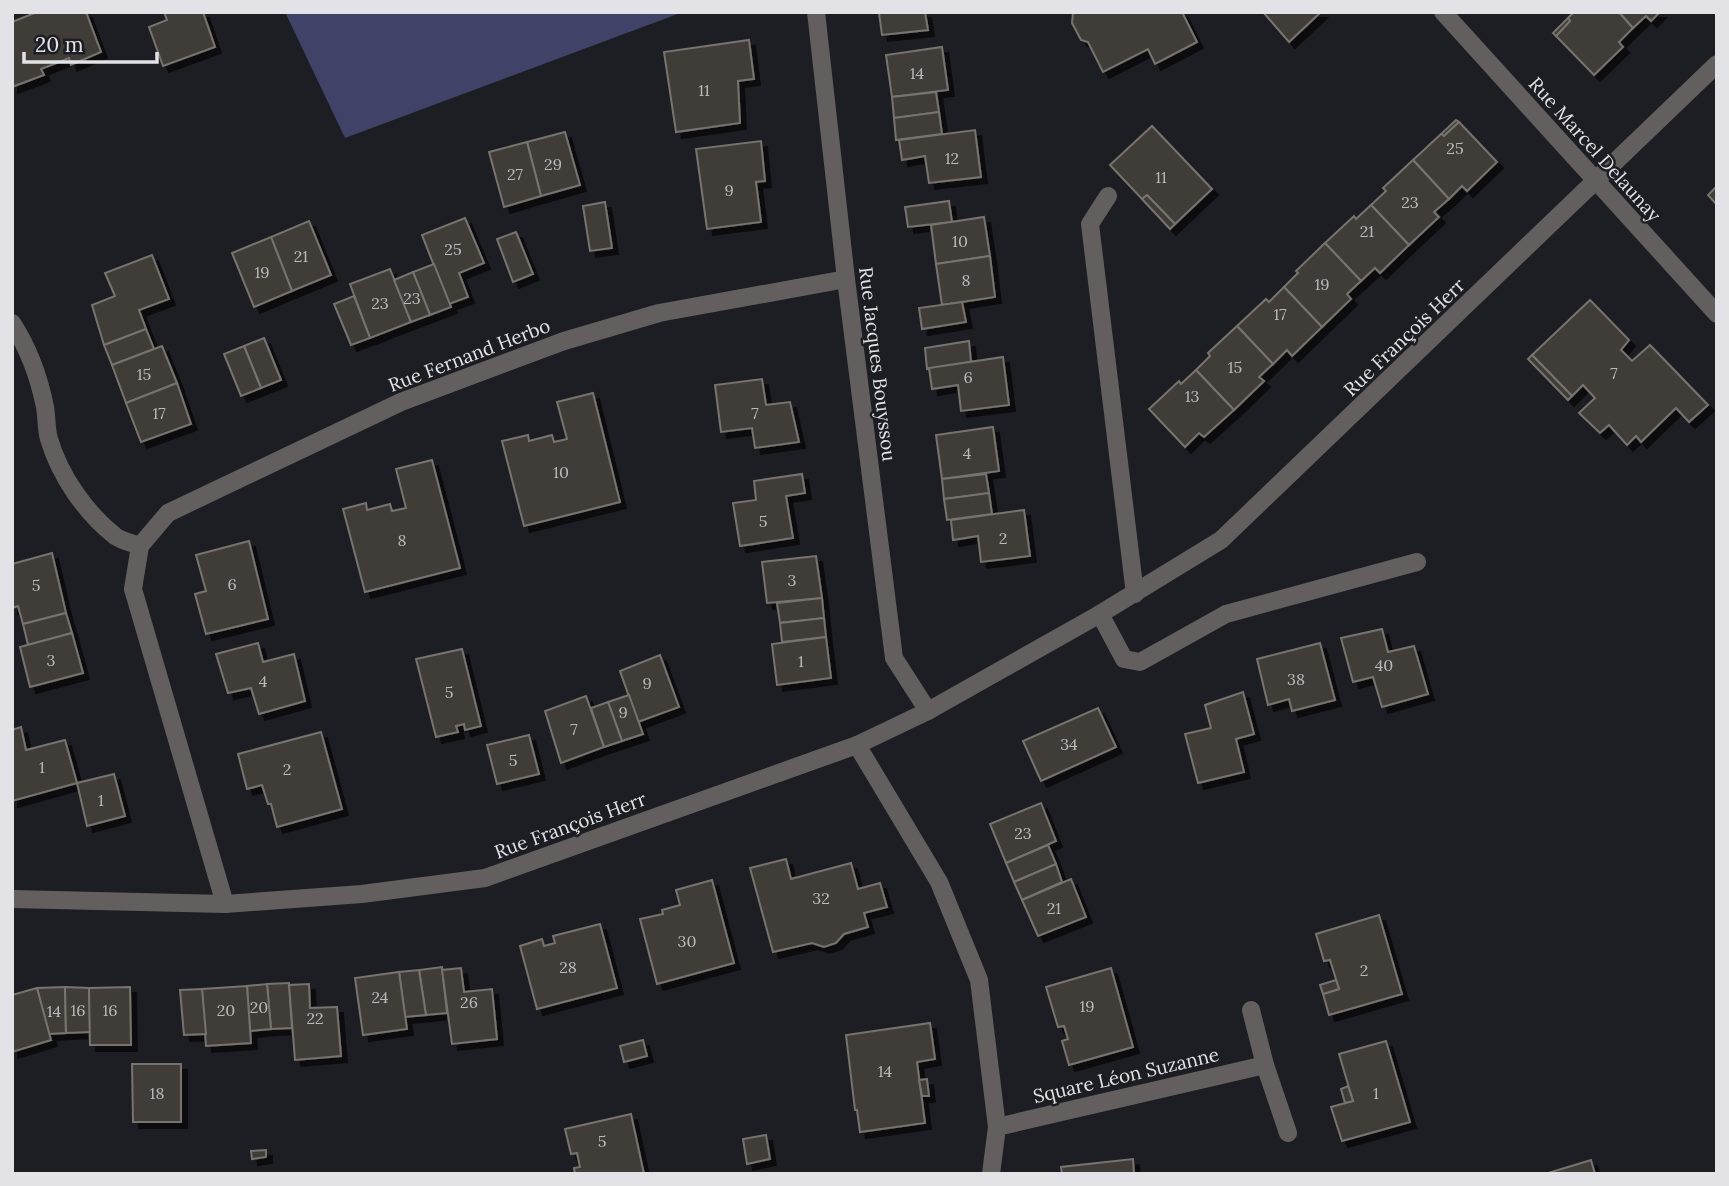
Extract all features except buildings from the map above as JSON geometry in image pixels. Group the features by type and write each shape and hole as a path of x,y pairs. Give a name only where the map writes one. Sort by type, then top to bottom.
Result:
{"street":[{"name":"Rue Jacques Bouyssou","path":"816,12 846,279 894,658 928,710"},
{"name":"Rue Marcel Delaunay","path":"1443,12 1717,314"},
{"name":"Rue François Herr","path":"12,899 225,904 362,894 485,878 857,745 928,710 1100,614 1222,540 1717,64"},
{"path":"1108,196 1090,225 1135,594"},
{"name":"Rue Fernand Herbo","path":"140,546 168,513 401,402 564,341 659,313 846,279"},
{"path":"12,323 26,344 38,379 48,436 59,468 85,505 117,537 140,546 133,589 225,904"},
{"path":"1100,614 1124,659 1140,662 1226,614 1417,562"},
{"path":"857,745 939,882 979,980 998,1127 991,1174"},
{"path":"1251,1010 1265,1065 1288,1133"},
{"name":"Square Léon Suzanne","path":"998,1127 1265,1065"}],"shaded area":[{"path":"285,12 683,12 345,138"}]}
